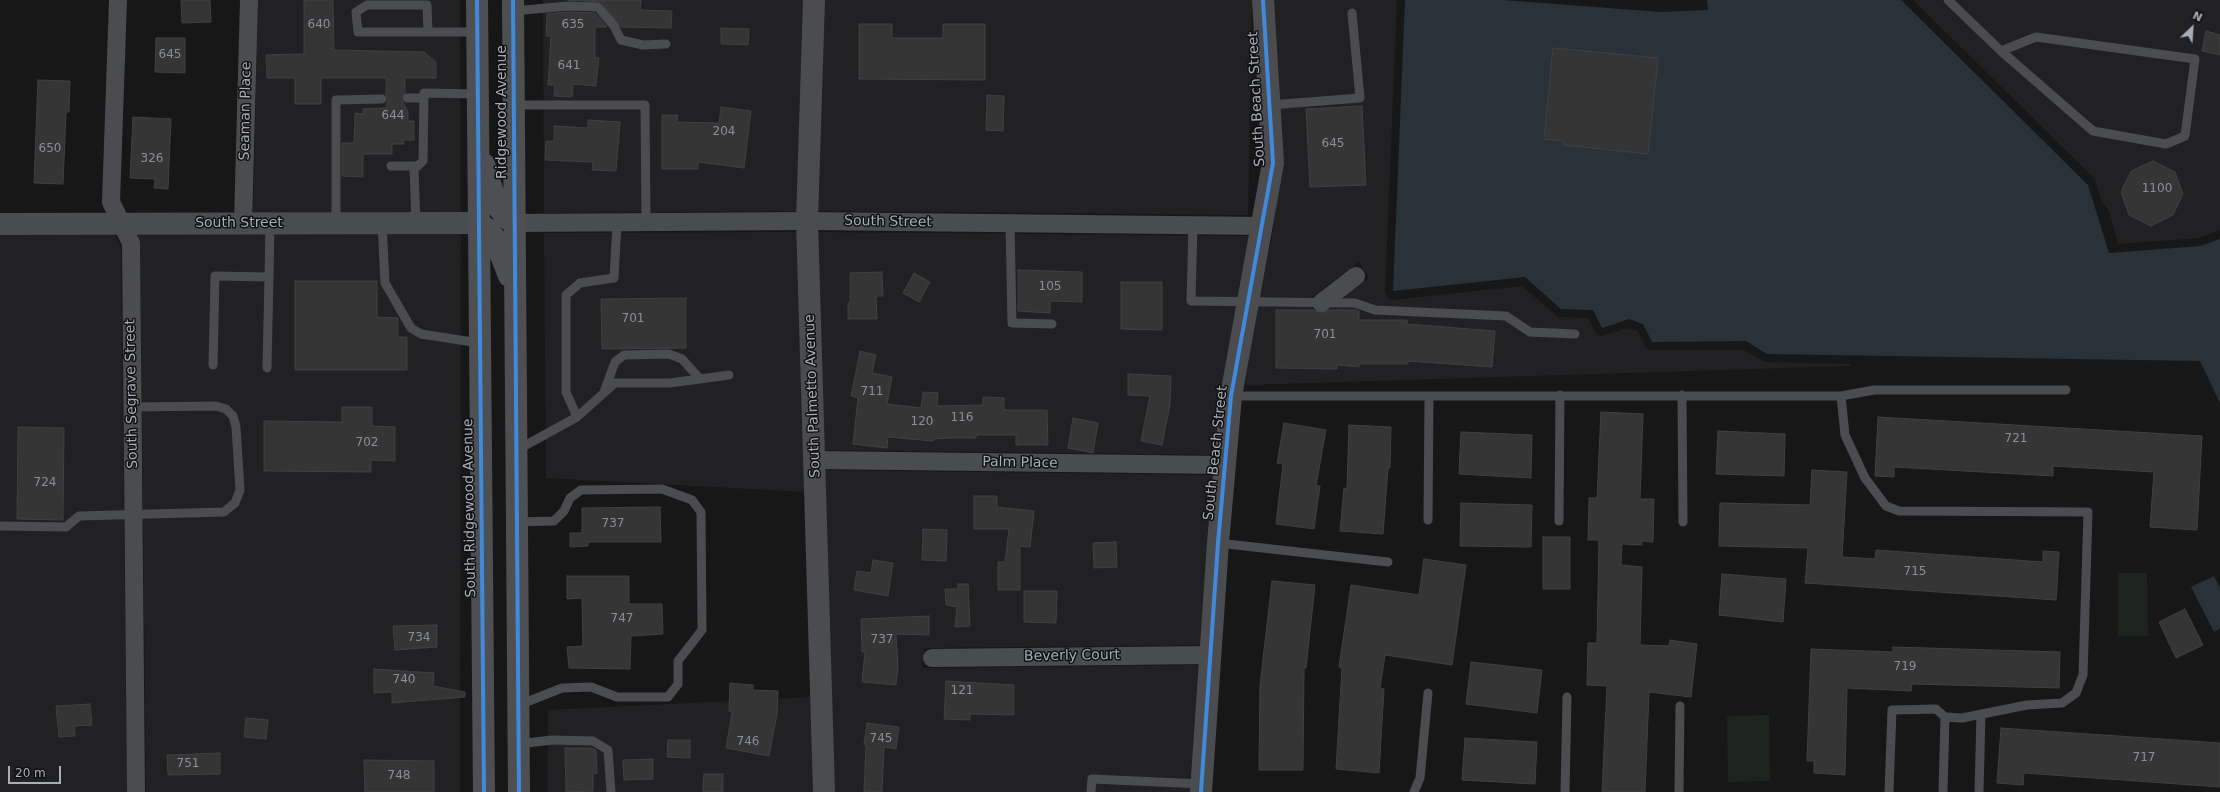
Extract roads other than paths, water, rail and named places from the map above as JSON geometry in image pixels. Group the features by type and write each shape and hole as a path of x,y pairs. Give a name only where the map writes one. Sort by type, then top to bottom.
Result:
{"main road":[{"name":"Ridgewood Avenue","path":"477,0 478,223"},
{"name":"Ridgewood Avenue","path":"513,6 514,223"},
{"path":"478,144 497,205 505,217 514,223 519,792"},
{"path":"478,223 487,229 494,237 514,290"},
{"name":"South Ridgewood Avenue","path":"478,223 484,792"}],"street":[{"name":"South Segrave Street","path":"118,0 111,202 131,243 136,792"},
{"name":"Seaman Place","path":"243,223 249,0"},
{"name":"South Palmetto Avenue","path":"814,0 807,221 824,792"},
{"name":"South Beach Street","path":"1202,788 1212,655 1218,543 1231,396 1263,226 1273,162 1263,0"},
{"name":"South Street","path":"514,223 807,221 1263,226"},
{"name":"South Street","path":"0,224 478,223"},
{"path":"1321,303 1356,276"},
{"name":"Palm Place","path":"815,460 1225,465"},
{"name":"Beverly Court","path":"932,658 1212,655"}],"lane":[{"path":"1948,0 2002,51 2093,131 2166,144 2185,136 2195,59 2036,38 2002,51"},
{"path":"428,32 427,5 367,5 356,12 358,32 428,32 477,32"},
{"path":"513,6 598,7 614,26 621,40 643,45 666,44"},
{"path":"1270,105 1360,98 1352,14"},
{"path":"416,223 414,169 423,161 424,93 478,94"},
{"path":"407,98 424,98"},
{"path":"336,223 336,100 382,99"},
{"path":"513,105 645,105 646,222"},
{"path":"391,166 418,166"},
{"path":"267,368 270,223"},
{"path":"382,223 385,283 411,328 421,334 479,343"},
{"path":"577,417 566,392 566,295 580,283 614,278 617,223"},
{"path":"1010,223 1012,323 1052,324"},
{"path":"1193,225 1191,301 1355,303 1375,310 1506,316 1530,332 1575,334"},
{"path":"213,365 215,276 269,277"},
{"path":"603,393 615,362 624,355 669,354 682,359 700,379"},
{"path":"516,451 577,417 614,383 670,383 729,375"},
{"path":"1231,396 1841,396 1874,390 2066,390"},
{"path":"1559,521 1560,395"},
{"path":"1682,395 1683,522"},
{"path":"1428,520 1429,396"},
{"path":"1841,396 1845,435 1866,478 1886,506 1899,511 2088,512 2083,675 2076,693 2062,704 2027,705 1962,718 1945,716 1936,709 1892,710 1889,792"},
{"path":"0,526 66,527 79,516 224,512 236,503 240,490 236,427 233,416 226,409 211,406 132,407"},
{"path":"516,522 554,521 564,511 570,498 581,490 662,490 692,500 701,512 702,630 678,661 678,684 668,697 617,697 591,687 562,688 518,705"},
{"path":"1218,543 1388,562"},
{"path":"1414,792 1420,778 1428,694"},
{"path":"1565,792 1567,697"},
{"path":"1679,792 1680,706"},
{"path":"1979,792 1981,714"},
{"path":"1943,792 1945,716"},
{"path":"518,744 552,740 593,741 608,750 611,792"},
{"path":"1091,792 1092,779 1202,788"}]}
